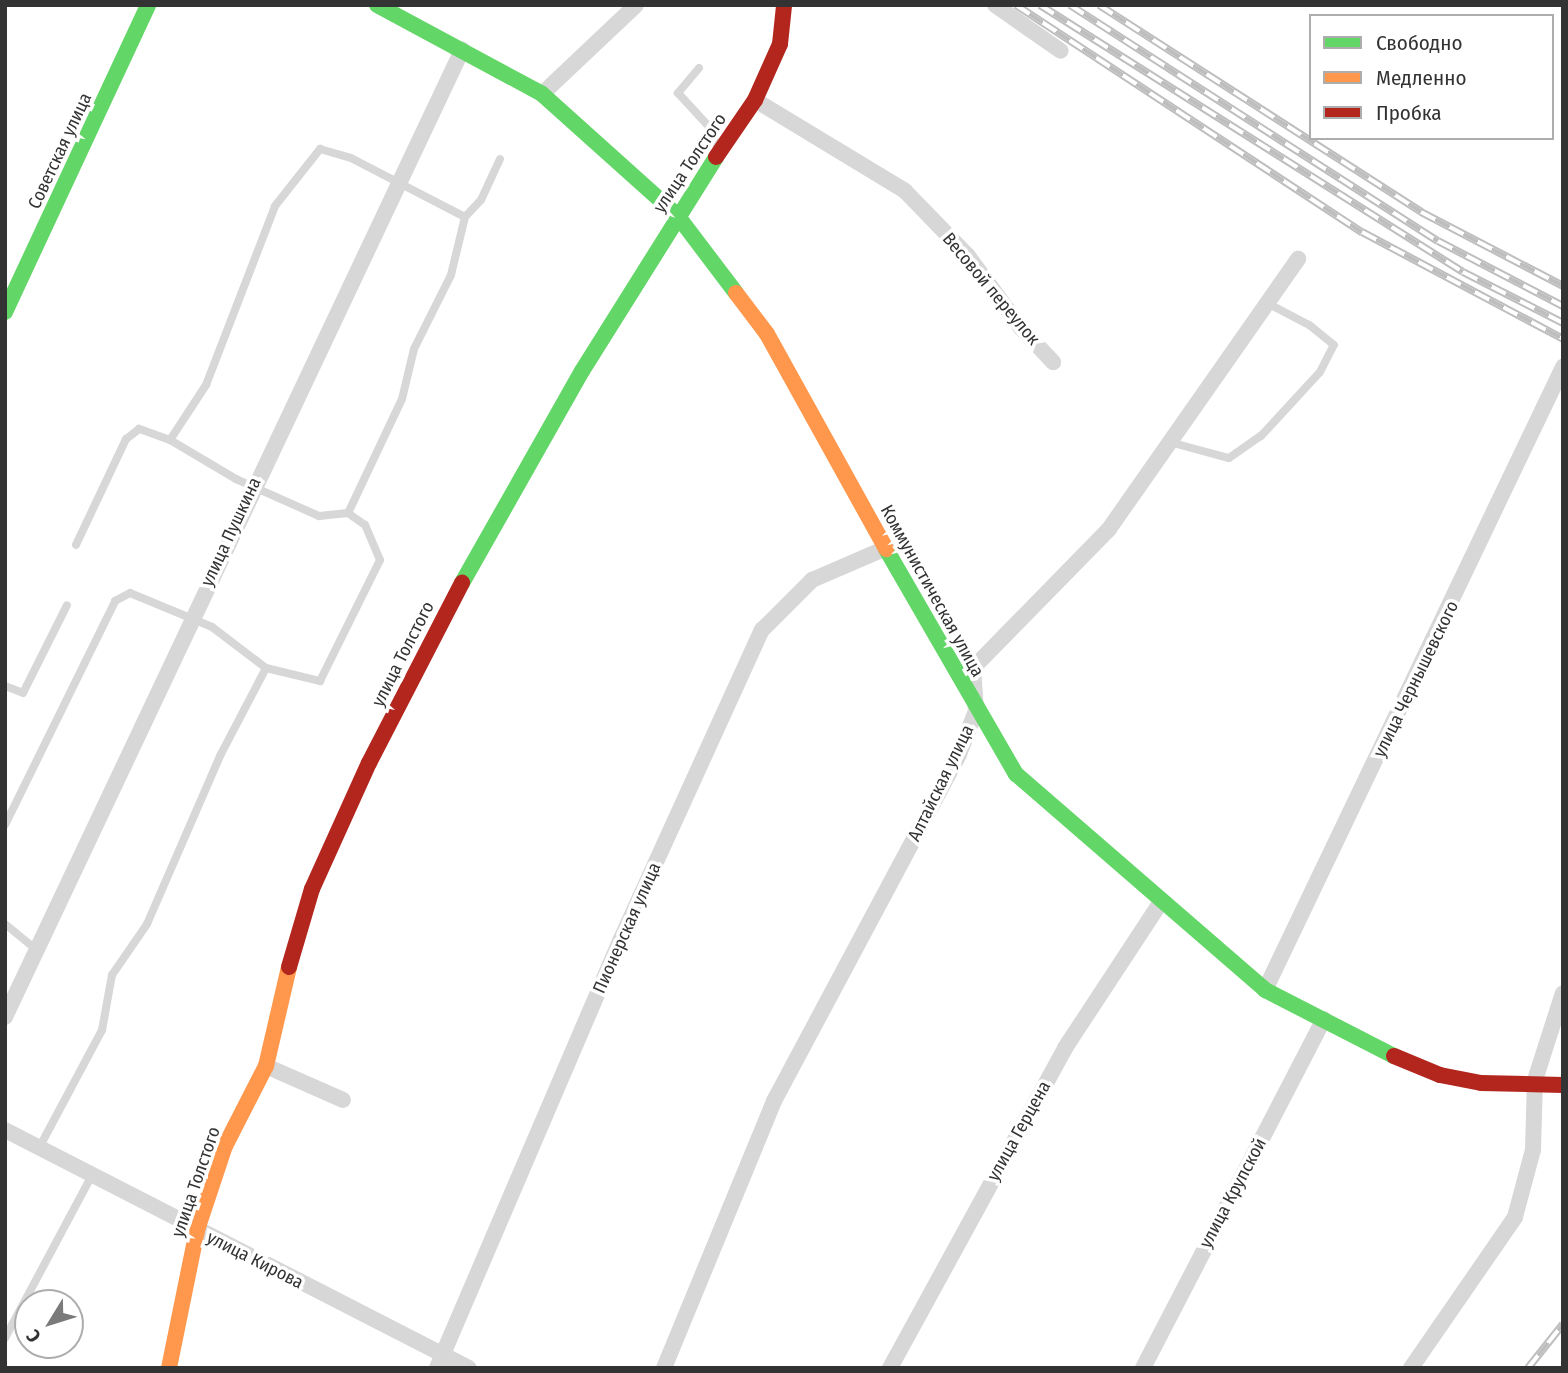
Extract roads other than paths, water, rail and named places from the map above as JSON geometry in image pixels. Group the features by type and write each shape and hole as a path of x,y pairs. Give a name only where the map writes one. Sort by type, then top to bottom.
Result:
{"street":[{"name":"Советская улица","path":"5,312 149,5"},
{"name":"Коммунистическая улица","path":"377,5 542,94 677,215 767,334 976,711 1016,774 1265,990 1401,1060 1440,1075 1536,1086 1563,1085"},
{"path":"542,94 636,5"},
{"path":"995,5 1061,51"},
{"name":"улица Толстого","path":"169,1368 197,1230 225,1146 266,1066 282,986 312,889 369,762 449,606 582,371 677,215 719,158 755,100 780,44 783,7"},
{"name":"улица Пушкина","path":"5,1017 395,183 462,50"},
{"name":"Весовой переулок","path":"755,100 905,191 968,256 1021,328 1054,362"},
{"name":"Алтайская улица","path":"663,1368 774,1101 958,754 976,711 973,668 1109,529 1173,443 1298,259"},
{"name":"улица Чернышевского","path":"1265,990 1563,367"},
{"name":"Пионерская улица","path":"439,1362 620,941 762,631 812,580 886,548"},
{"name":"улица Герцена","path":"890,1368 1065,1048 1161,902"},
{"path":"1411,1368 1515,1217 1533,1150 1536,1086 1563,993"},
{"name":"улица Крупской","path":"1143,1368 1324,1019"},
{"path":"266,1066 343,1100"},
{"name":"улица Кирова","path":"5,1130 197,1230 439,1362 469,1368"}],"lane":[{"path":"699,68 678,93 712,130 719,158"},
{"path":"170,440 206,385 275,206 320,149 351,158 465,217"},
{"path":"348,513 402,399 414,349 451,275 465,217 481,200 500,159"},
{"path":"1173,443 1229,458 1261,436 1320,372 1334,345 1309,325 1267,303"},
{"path":"5,825 116,601 130,593 212,626 266,668 320,681 380,561 365,525 348,513 319,516 253,485 170,440 139,429 126,439 76,545"},
{"path":"5,686 23,693 66,605"},
{"path":"39,1148 102,1030 112,975 147,924 221,754 266,668"},
{"path":"5,924 38,951"},
{"path":"5,1338 91,1177"}],"railway":[{"path":"1016,5 1362,232 1563,339"},
{"path":"1040,5 1463,272 1563,323"},
{"path":"1070,5 1438,241 1563,306"},
{"path":"1099,5 1421,212 1563,286"},
{"path":"1528,1368 1563,1324"}]}
